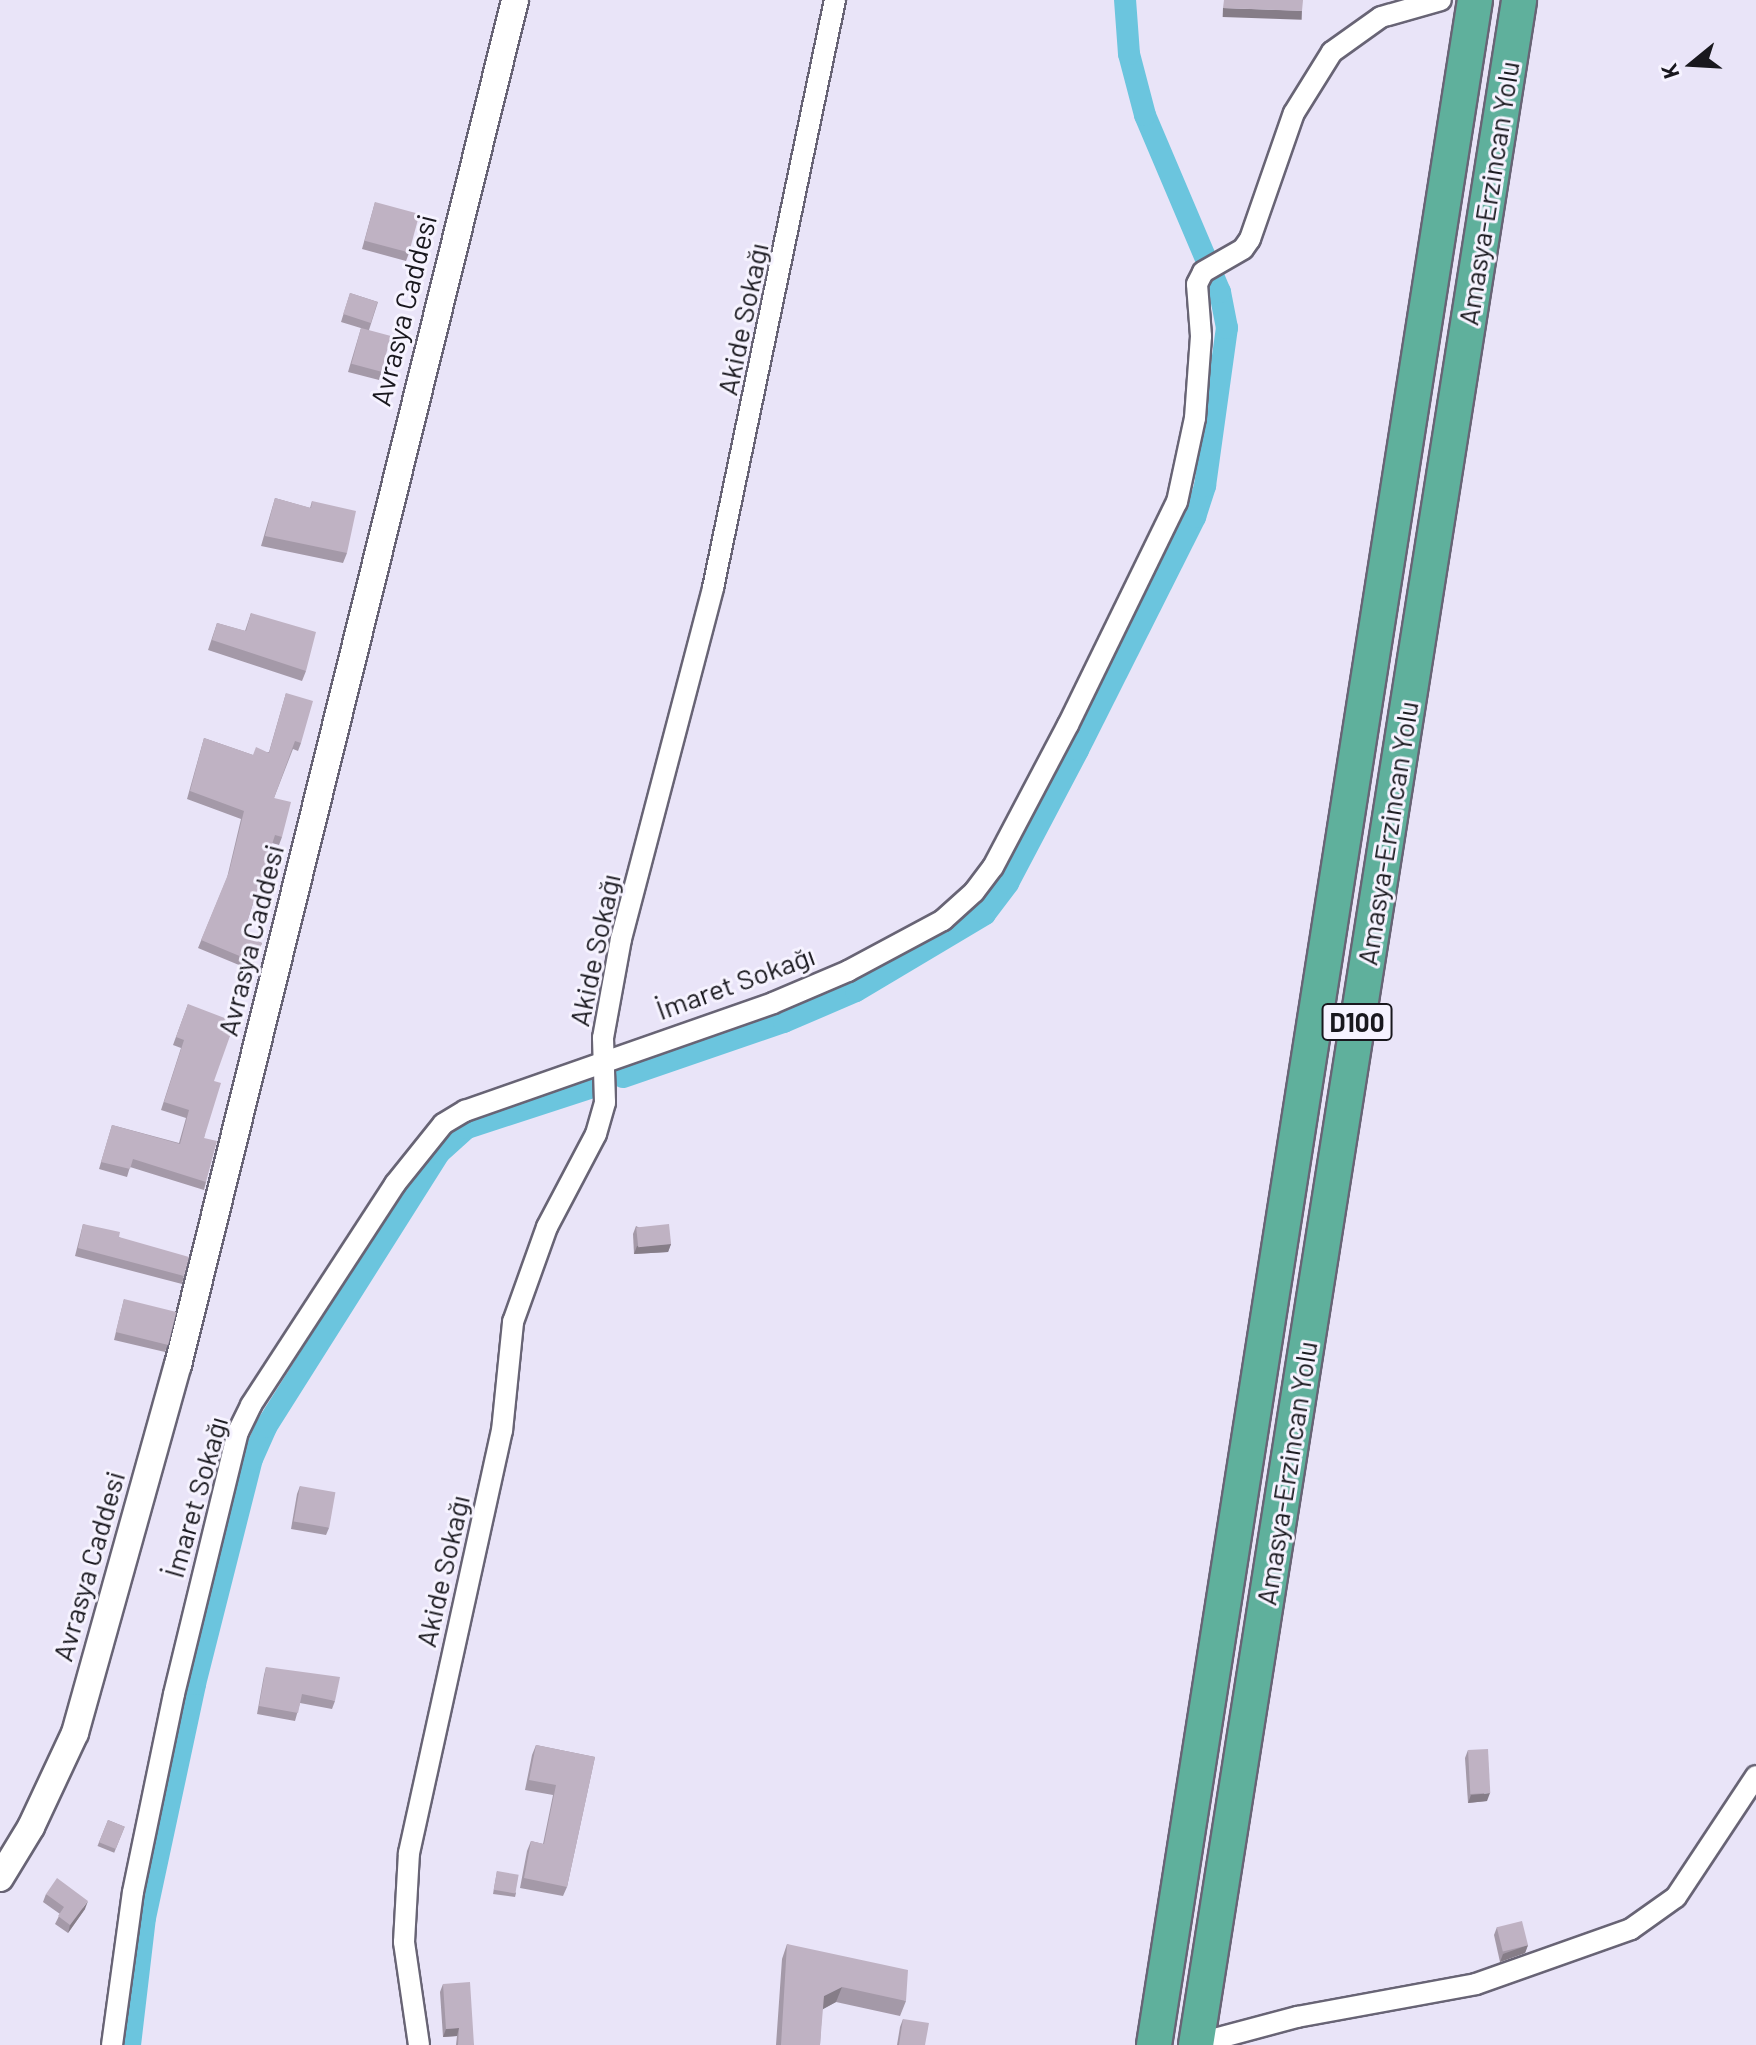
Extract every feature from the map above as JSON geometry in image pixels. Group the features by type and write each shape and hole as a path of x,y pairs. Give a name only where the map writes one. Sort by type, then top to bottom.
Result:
{"highway":[{"name":"Amasya-Erzincan Yolu","path":"1151,2044 1475,0"},
{"name":"Amasya-Erzincan Yolu","path":"1196,2044 1519,0"}],"street":[{"name":"Avrasya Caddesi","path":"0,1878 51,1788 75,1733 178,1365 515,0"},
{"name":"Akide Sokağı","path":"419,2045 404,1942 409,1853 502,1431 513,1322 547,1227 596,1134 605,1102 603,1060 621,939 713,588 835,0"},
{"name":"İmaret Sokağı","path":"112,2045 133,1892 174,1694 238,1432 251,1405 395,1184 443,1124 603,1060 773,1003 848,971 943,920 974,892 993,867 1081,700 1177,502 1195,418 1201,336 1197,284 1203,272 1227,259 1250,239 1294,113 1332,52 1381,17 1441,0"},
{"path":"1196,2044 1327,2011 1476,1984 1631,1929 1676,1897 1756,1776"}],"building":[{"path":"1224,0 1303,0 1302,11 1223,8"},
{"path":"375,202 419,214 409,253 365,241"},
{"path":"350,293 378,302 371,323 343,314"},
{"path":"361,328 391,336 381,372 351,364"},
{"path":"275,498 311,508 312,501 356,511 347,553 265,536"},
{"path":"251,613 316,632 306,671 212,640 217,623 246,631"},
{"path":"286,693 313,701 301,743 295,741 274,798 291,802 282,837 275,835 243,935 262,943 254,962 201,940 229,872 244,811 190,791 204,738 253,755 256,747 269,753"},
{"path":"188,1004 235,1022 214,1081 221,1083 204,1138 217,1141 206,1182 133,1159 130,1169 101,1162 112,1125 180,1144 189,1110 164,1102 184,1040 176,1037"},
{"path":"83,1224 120,1232 119,1237 189,1257 184,1276 78,1248"},
{"path":"669,1224 671,1244 638,1247 636,1227"},
{"path":"124,1299 176,1312 168,1345 116,1332"},
{"path":"300,1486 335,1492 329,1528 294,1521"},
{"path":"266,1667 340,1677 335,1701 302,1694 298,1713 259,1706"},
{"path":"536,1745 595,1757 567,1887 524,1878 531,1841 544,1844 556,1785 529,1780"},
{"path":"1488,1749 1490,1793 1470,1794 1468,1750"},
{"path":"108,1820 125,1827 116,1849 99,1842"},
{"path":"497,1871 519,1875 515,1894 494,1890"},
{"path":"57,1878 88,1901 70,1925 58,1916 64,1907 46,1894"},
{"path":"1522,1921 1528,1945 1503,1952 1497,1927"},
{"path":"787,1944 908,1970 906,2001 842,1987 824,1996 820,2045 781,2045"},
{"path":"470,1982 474,2045 458,2045 459,2028 446,2029 443,1984"},
{"path":"903,2019 929,2023 925,2045 899,2045"}],"waterway":[{"path":"623,1077 784,1022 856,991 985,914 1008,883 1195,517 1205,486 1227,328 1220,292 1145,115 1129,54 1125,0"},
{"path":"130,2045 145,1918 195,1684 252,1459 266,1427 439,1153 467,1128 590,1088"}]}
